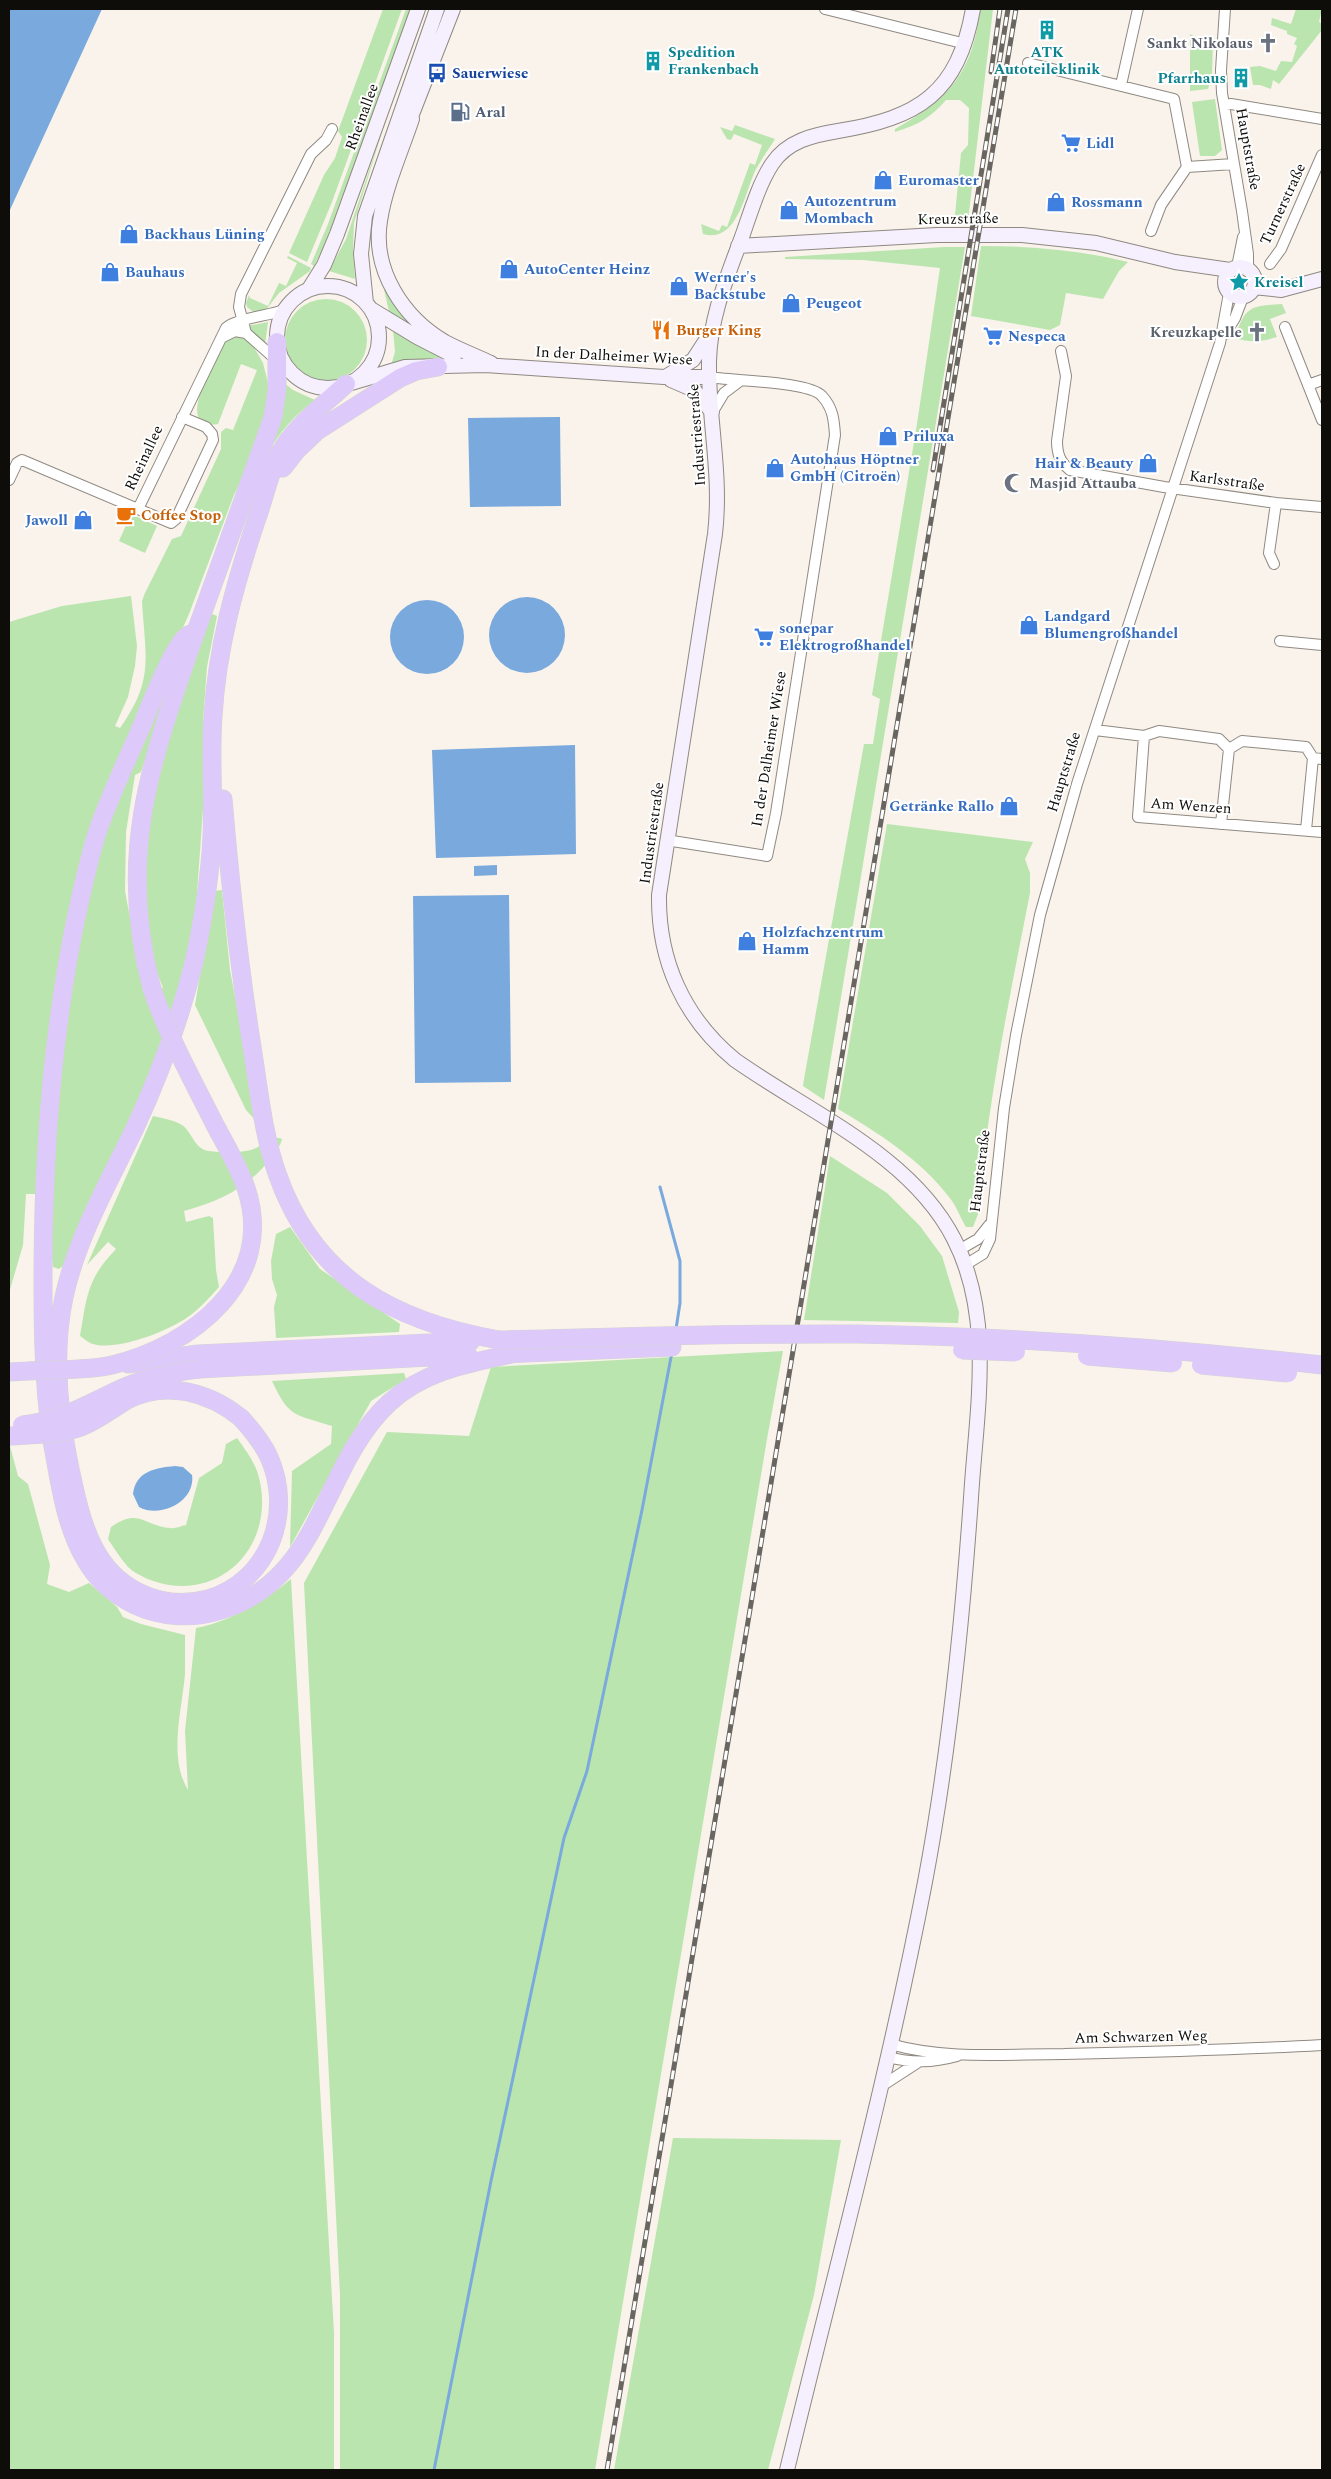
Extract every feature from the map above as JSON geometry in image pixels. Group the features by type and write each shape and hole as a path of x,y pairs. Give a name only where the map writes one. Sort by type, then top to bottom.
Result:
{"highway":[{"path":"110,1366 165,1346 215,1312 233,1289 240,1276 251,1234 250,1204 241,1176 169,1034 152,989 137,915 135,882 137,840 145,790 158,740 273,417 284,366 277,342"},
{"path":"261,508 273,483 288,460 317,431 400,378 416,371 438,367"},
{"path":"349,384 298,429 282,449 236,584 219,664 213,716 210,858 194,960 175,1029 163,1062 87,1229 70,1276 61,1313 59,1363 70,1526 82,1554 95,1574 117,1594 143,1608 166,1614 202,1615 226,1609 260,1591 292,1562 307,1541 361,1437 388,1404 410,1387 434,1374 461,1365 516,1353"},
{"path":"9,1436 54,1433 80,1427 142,1394 169,1390 195,1393 231,1410 253,1431 262,1443 274,1471 279,1501 279,1516 271,1545 254,1570 243,1581 231,1589 203,1600 173,1602 143,1595 130,1588 107,1568 91,1543 67,1486 46,1396 43,1334 43,1253 49,1117 69,958 91,854 104,815 150,706 177,650 185,638 196,632"},
{"path":"219,664 217,739 232,906 262,1107 271,1152 286,1198 311,1240 344,1276 376,1300 405,1315 458,1333 499,1340"},
{"path":"9,1372 110,1366 198,1354 499,1340 779,1334 981,1338 1129,1347 1322,1365"},
{"path":"9,1426 57,1418 84,1408 132,1385 182,1371 662,1347 884,1347 1096,1356 1322,1377"}],"main road":[{"name":"Rheinallee","path":"309,289 324,265 337,234 418,9"},
{"path":"284,366 302,381 328,388 349,384 367,369 377,350 378,328 368,306 360,254 362,230 380,172 438,9"},
{"path":"452,9 412,119 380,222 379,249 384,269 398,299 426,328 446,343 491,365"},
{"name":"Industriestraße","path":"787,2470 889,2051 915,1933 936,1820 953,1699 963,1606 980,1344 977,1311 965,1265 941,1217 908,1177 873,1150 754,1073 720,1048 691,1012 676,985 666,956 660,926 659,895 716,520 718,481 709,378 713,325 738,246 766,176 772,164 784,151 809,138 883,122 923,104 946,80 966,44 973,9"},
{"path":"380,172 412,119"},
{"name":"Kreuzstraße","path":"738,246 888,237 1003,234 1096,243 1175,262 1238,269"},
{"name":"Kreuzstraße","path":"1175,262 1210,277 1227,290"},
{"path":"1238,269 1254,279 1254,287 1281,290 1322,279"},
{"name":"Hauptstraße","path":"1227,290 1225,278 1238,269"},
{"path":"277,342 278,325 284,310 295,297 309,289 336,286 350,290 368,306"},
{"name":"Hauptstraße","path":"1243,297 1250,293 1254,287"},
{"path":"1227,290 1235,297 1243,297"},
{"name":"In der Dalheimer Wiese","path":"368,306 447,353 491,365"},
{"path":"664,377 680,369 699,354 713,325"},
{"name":"In der Dalheimer Wiese","path":"349,384 397,368 491,365 664,377 709,378"},
{"path":"664,377 694,390 712,413"}],"street":[{"path":"825,9 966,44"},
{"path":"1121,85 1138,9"},
{"name":"Hauptstraße","path":"1225,9 1221,70 1224,105 1244,234 1238,269"},
{"path":"1028,63 1121,85 1174,100 1177,104 1187,167 1161,205 1152,231"},
{"path":"1224,105 1231,104 1322,119"},
{"name":"Rheinallee","path":"246,333 239,304 241,294 311,154 326,140 332,130"},
{"name":"Turnerstraße","path":"1270,264 1281,249 1319,169 1322,155"},
{"path":"1187,167 1234,164"},
{"name":"Hauptstraße","path":"965,1265 979,1258 986,1250 990,1239 990,1224 1005,1099 1029,967 1055,859 1220,343 1227,290"},
{"name":"Hauptstraße","path":"1220,343 1235,318 1243,297"},
{"name":"Rheinallee","path":"9,480 17,463 22,460 138,509 220,339 231,324 242,320 268,316 284,310"},
{"path":"1286,327 1322,420"},
{"path":"220,339 233,332 246,333 284,366"},
{"name":"Karlsstraße","path":"1061,351 1066,376 1056,442 1057,452 1062,464 1076,472 1276,503 1322,507"},
{"name":"In der Dalheimer Wiese","path":"666,840 768,856 835,435 833,412 821,394 791,384 709,378"},
{"path":"1308,385 1322,380"},
{"path":"712,413 724,393 740,381"},
{"path":"138,509 172,523 176,519 211,446 212,434 210,430 182,417"},
{"name":"Karlsstraße","path":"1274,564 1269,553 1276,503"},
{"path":"1280,641 1322,645"},
{"path":"1095,730 1144,736 1158,731 1219,739 1229,749"},
{"name":"Am Wenzen","path":"1144,736 1138,817 1322,832"},
{"path":"1229,749 1242,741 1306,747 1318,758 1306,830"},
{"path":"1221,824 1229,749"},
{"name":"Hauptstraße","path":"959,1250 978,1239 990,1224"},
{"name":"Am Schwarzen Weg","path":"889,2051 960,2055 1156,2052 1322,2045"},
{"name":"Am Schwarzen Weg","path":"889,2051 918,2062 941,2061 960,2055"},
{"name":"Am Schwarzen Weg","path":"880,2087 918,2062"}],"green space":[{"path":"383,9 402,9 332,202 307,262 289,253 324,175 335,158 342,137 338,131"},
{"path":"406,9 410,9 325,244 314,266 311,264 328,224"},
{"path":"980,9 993,9 968,221 917,224 917,219 955,215 961,153 968,145 969,108 960,100 946,100 923,120 895,132 895,129 930,106 956,81 972,50"},
{"path":"1296,9 1322,9 1319,22 1322,24 1322,30 1279,84 1273,80 1271,89 1260,85 1253,85 1250,67 1260,66 1276,71 1281,61 1292,62 1297,46 1294,44 1297,38 1287,34 1287,31 1271,25 1272,18 1291,24"},
{"path":"1190,34 1201,40 1213,40 1212,76 1208,89 1190,91"},
{"path":"1215,99 1222,150 1215,156 1200,156 1192,102"},
{"path":"735,125 775,139 756,169 744,202 732,224 724,231 715,235 703,234 701,224 719,231 722,225 727,227 750,163 755,165 762,145 734,134 731,140 727,139 720,127 732,131"},
{"path":"383,129 354,223 355,279 329,271 346,239"},
{"path":"981,246 1055,250 1091,254 1128,262 1119,271 1103,299 1066,293 1060,325 1050,330 971,316"},
{"path":"965,247 824,1100 803,1086 864,744 873,744 880,699 872,695 917,424 940,268 863,260 785,259 785,257"},
{"path":"288,256 311,268 310,271 279,293 265,311 255,313 247,307 246,303 249,295 250,298 268,306 279,283 286,286 297,263 287,258"},
{"path":"386,283 425,334 390,316 383,285"},
{"path":"318,299 334,299 349,306 360,317 367,332 364,356 355,369 334,381 318,381 303,374 292,363 285,348 285,332 292,317 303,306"},
{"path":"1282,304 1286,313 1270,319 1277,337 1256,341 1235,338 1242,319 1250,310 1256,307"},
{"path":"268,322 265,345 247,326"},
{"path":"393,330 451,361 391,365 395,352"},
{"path":"237,336 251,342 263,363 270,391 270,405 250,461 234,495 189,614 85,846 71,899 70,916 61,950 50,1020 37,1194 26,1194 23,1245 9,1293 9,622 62,606 131,596 137,646 135,666 128,697 115,726 120,728 139,695 143,681 146,652 142,601 145,593 172,539 181,536 221,449 221,432 226,428 233,430 257,370 241,364 218,424 204,423 198,417 197,406 207,377 224,343 228,338"},
{"path":"283,382 293,390 315,400 288,425 267,455"},
{"path":"131,514 157,526 145,553 119,541"},
{"path":"210,613 217,616 207,667 203,721 203,809 195,922 174,1010 162,1050 64,1265 59,1269 53,1267 51,1246 55,1125 69,978 101,839 176,666 141,772 135,775 126,832 125,891 144,993 148,994 163,988 158,975 156,975 145,912 142,852 164,748"},
{"path":"887,824 1033,842 1025,859 1030,873 1030,893 1014,973 987,1133 978,1214 973,1227 966,1227 956,1207 938,1183 912,1159 883,1137 838,1109"},
{"path":"222,890 230,970 259,1124 246,1110 195,1005 214,891"},
{"path":"153,1116 172,1120 182,1125 200,1147 209,1151 246,1151 273,1138 282,1139 277,1150 261,1169 242,1186 209,1203 184,1211 186,1222 209,1216 213,1218 216,1270 219,1287 199,1308 185,1319 166,1329 127,1343 103,1345 89,1343 80,1336 87,1299 99,1270 116,1249 108,1242 87,1265"},
{"path":"830,1156 887,1193 920,1226 942,1256 959,1312 958,1323 804,1320"},
{"path":"290,1227 320,1269 400,1324 399,1332 276,1338 274,1307 277,1295 272,1279 271,1261 276,1234"},
{"path":"783,1351 595,2470 340,2470 340,2295 304,1583 387,1432 469,1436 491,1367"},
{"path":"404,1373 406,1379 371,1401 290,1547 292,1471 331,1444 332,1426 294,1413 283,1402 272,1381"},
{"path":"237,1438 256,1469 262,1497 261,1518 255,1538 244,1556 230,1570 212,1580 192,1585 164,1584 147,1579 128,1567 108,1539 111,1527 128,1518 141,1519 161,1527 176,1528 186,1525 199,1478 222,1463 226,1444"},
{"path":"9,1442 18,1476 28,1484 50,1565 47,1584 69,1592 89,1583 117,1607 123,1617 141,1624 185,1635 185,1674 177,1748 182,1777 188,1790 185,1731 196,1628 210,1625 246,1610 269,1596 291,1579 334,2333 334,2470 9,2470"},
{"path":"673,2138 841,2140 814,2295 768,2470 614,2470"}],"water":[{"path":"9,9 102,9 9,212"},
{"path":"560,417 561,506 470,507 468,418"},
{"path":"527,597 542,600 554,608 562,620 565,635 562,650 554,662 542,670 527,673 512,670 500,662 492,650 489,635 492,620 500,608 512,600"},
{"path":"420,600 434,600 448,606 458,616 464,630 462,651 448,668 434,674 420,674 406,668 396,658 390,644 390,630 396,616 406,606"},
{"path":"575,745 576,854 436,858 432,750"},
{"path":"497,865 497,875 474,876 474,866"},
{"path":"509,895 511,1082 415,1083 413,896"},
{"path":"175,1466 183,1467 192,1475 192,1484 183,1500 166,1509 157,1511 139,1507 133,1494 138,1480 148,1472"}],"waterway":[{"path":"660,1187 680,1261 680,1303 676,1329"},
{"path":"434,2470 491,2181 564,1838 587,1771 642,1510 672,1352"}],"railway":[{"path":"991,72 1000,9"},
{"path":"933,470 1008,9"},
{"path":"607,2470 1016,9"}],"place":[{"name":"ATK Autoteileklinik","path":"1047,30"},
{"name":"Sankt Nikolaus","path":"1268,43"},
{"name":"Spedition Frankenbach","path":"653,61"},
{"name":"Sauerwiese","path":"437,73"},
{"name":"Pfarrhaus","path":"1241,78"},
{"name":"Aral","path":"460,112"},
{"name":"Lidl","path":"1071,143"},
{"name":"Euromaster","path":"883,180"},
{"name":"Rossmann","path":"1056,202"},
{"name":"Autozentrum Mombach","path":"789,210"},
{"name":"Backhaus Lüning","path":"129,234"},
{"name":"AutoCenter Heinz","path":"509,269"},
{"name":"Bauhaus","path":"110,272"},
{"name":"Kreisel","path":"1239,282"},
{"name":"Werner's Backstube","path":"679,286"},
{"name":"Peugeot","path":"791,303"},
{"name":"Burger King","path":"661,330"},
{"name":"Kreuzkapelle","path":"1257,332"},
{"name":"Nespeca","path":"993,336"},
{"name":"Priluxa","path":"888,436"},
{"name":"Hair & Beauty","path":"1148,463"},
{"name":"Autohaus Höptner GmbH (Citroën)","path":"775,468"},
{"name":"Masjid Attauba","path":"1014,483"},
{"name":"Coffee Stop","path":"126,515"},
{"name":"Jawoll","path":"83,520"},
{"name":"Landgard Blumengroßhandel","path":"1029,625"},
{"name":"sonepar Elektrogroßhandel","path":"764,637"},
{"name":"Getränke Rallo","path":"1009,806"},
{"name":"Holzfachzentrum Hamm","path":"747,941"}]}
